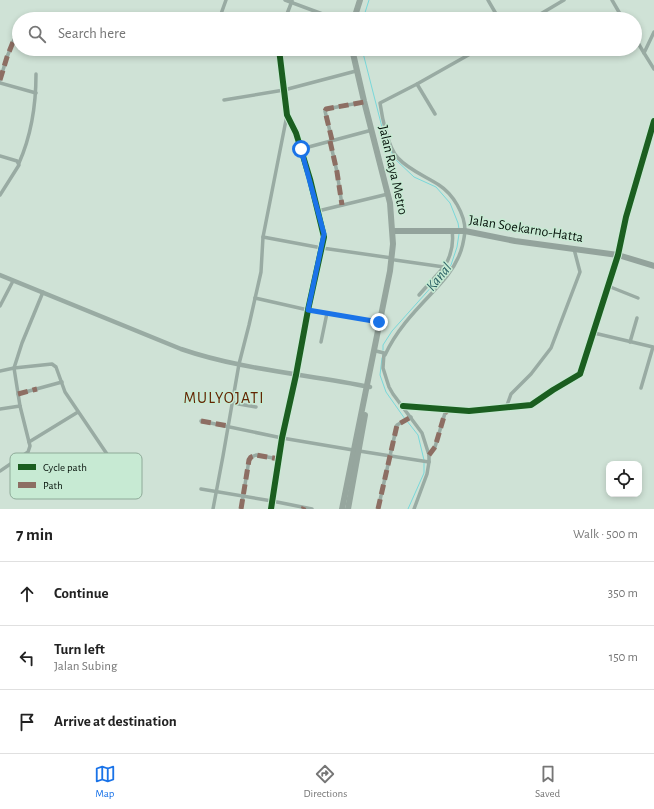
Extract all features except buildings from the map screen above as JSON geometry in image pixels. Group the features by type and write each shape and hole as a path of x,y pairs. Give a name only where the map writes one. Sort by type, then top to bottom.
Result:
{"highway":[{"path":"358,12 361,0"},
{"name":"Jalan Raya Metro","path":"353,56 388,194 395,231"},
{"path":"358,56 367,100 392,193 395,216 393,259 368,387"},
{"path":"348,509 356,451 379,322 393,259"},
{"path":"342,509 356,451"}],"main road":[{"name":"Jalan Soekarno-Hatta","path":"395,231 463,231 515,241 618,255 654,266"}],"street":[{"path":"221,12 226,0"},
{"path":"285,0 292,1 319,12"},
{"path":"488,0 495,12"},
{"path":"544,12 564,0"},
{"path":"612,0 619,12"},
{"path":"287,12 292,1"},
{"path":"644,53 654,32"},
{"path":"12,44 0,81 36,93"},
{"path":"642,50 654,69"},
{"path":"213,509 224,456 239,364 261,272 264,237 287,115 280,56"},
{"path":"429,454 424,436 393,394 383,368 384,354 398,332 455,265 461,251 463,231 460,212 450,196 440,186 410,168 397,157 390,142 381,115 380,103 467,56"},
{"path":"224,100 284,90 356,71"},
{"path":"0,195 19,165 24,151 36,93 36,74"},
{"path":"417,84 435,114"},
{"path":"342,205 325,111 326,109 364,102"},
{"path":"271,509 282,438 324,234 301,149 296,133 287,115"},
{"path":"403,406 480,410 533,404 553,390 579,376 582,372 618,255 626,217 632,202 654,121"},
{"path":"301,149 372,130"},
{"path":"0,156 19,163"},
{"path":"318,211 388,194"},
{"path":"419,295 450,258 454,242 453,230"},
{"path":"264,237 322,248 444,267"},
{"path":"506,408 510,394 531,374 551,348 580,272 574,249"},
{"path":"0,275 181,349 203,356 296,375 368,387"},
{"path":"0,306 13,281"},
{"path":"608,286 638,298"},
{"path":"27,453 30,449 29,442 20,406 14,368 42,292"},
{"path":"256,298 308,310 379,322"},
{"path":"320,342 327,313"},
{"path":"630,342 637,318"},
{"path":"594,333 653,348 641,388"},
{"path":"376,351 384,354"},
{"path":"0,371 52,364 56,368 66,392 105,453"},
{"path":"18,394 62,382"},
{"path":"233,402 256,407"},
{"path":"0,409 20,406"},
{"path":"414,509 422,489 426,462 429,454 435,447 445,413 449,409"},
{"path":"29,442 78,412"},
{"path":"378,509 397,425 411,418"},
{"path":"201,421 282,438 426,462"},
{"path":"241,509 242,496 249,460 251,457 256,455 279,460"},
{"path":"0,471 10,464"},
{"path":"200,489 312,509"}],"waterway":[{"name":"Kanal","path":"365,12 369,0"},
{"name":"Kanal","path":"364,56 385,139 395,159 414,177 436,187 450,203 459,229"},
{"name":"Kanal","path":"383,350 383,345 392,331 451,265 457,247 459,234"},
{"name":"Kanal","path":"382,358 380,375 386,392 405,419"},
{"name":"Kanal","path":"407,421 418,435 424,460"},
{"name":"Kanal","path":"408,509 424,473 424,463"}],"marked path":[{"path":"0,80 12,44"},
{"path":"332,140 325,111 326,109 364,102"},
{"path":"330,141 342,205"},
{"path":"18,394 37,389"},
{"path":"429,455 435,447 445,413 449,409"},
{"path":"378,509 397,425 411,417"},
{"path":"201,421 228,426"},
{"path":"241,509 249,460 251,457 256,455 279,459"}],"cycle path":[{"path":"271,509 282,438 324,237 310,179 296,133 287,115 280,56"},
{"path":"403,406 469,411 531,405 580,374 618,255 626,217 654,121"}],"district":[{"name":"MULYOJATI","path":"224,398"}],"route":[{"path":"301,149 324,232 322,248 308,310 379,322"}]}
